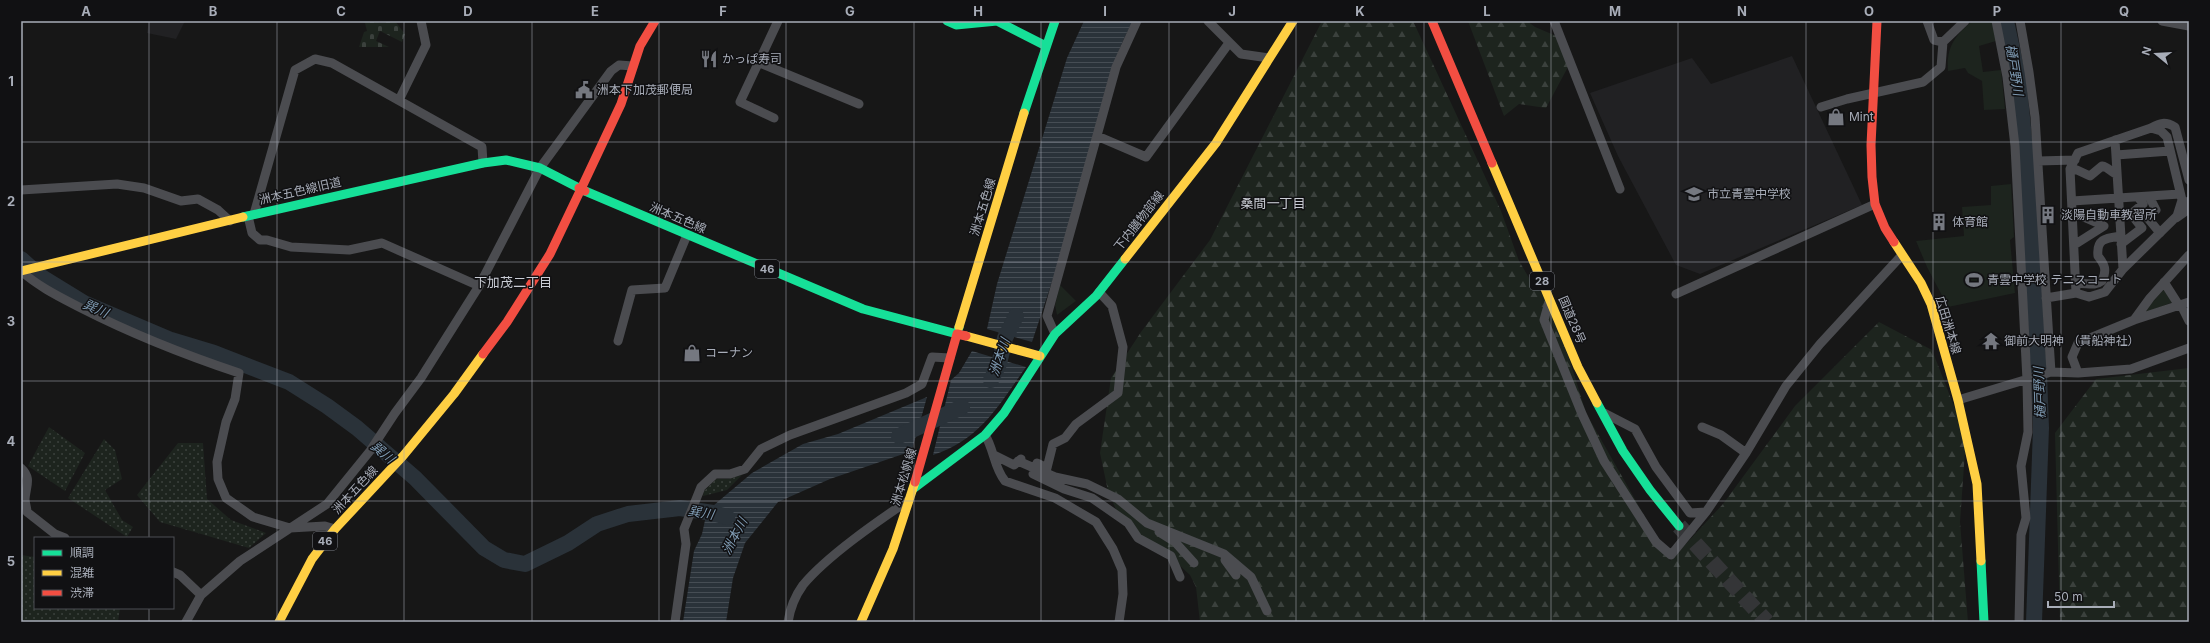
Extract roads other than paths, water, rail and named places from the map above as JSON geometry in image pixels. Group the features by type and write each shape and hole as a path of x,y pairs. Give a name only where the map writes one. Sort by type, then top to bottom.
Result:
{"main road":[{"path":"581,189 621,104 640,46 655,21"},
{"path":"947,21 956,25 997,22 1046,46"},
{"name":"洲本五色線","path":"279,622 312,559 335,529 403,456 454,394 507,322 550,254 581,189 863,309 957,334 1025,108 1055,21"},
{"name":"下内膳物部線","path":"913,489 985,435 1004,414 1036,356 1055,334 1099,292 1216,143 1293,21"},
{"name":"国道28号","path":"1432,21 1578,367 1623,451 1650,490 1679,526"},
{"name":"広田洲本線","path":"1877,21 1871,145 1875,204 1885,228 1931,304 1958,400 1977,484 1984,622"},
{"name":"洲本五色線旧道","path":"22,271 251,215 483,163 506,160 540,168 581,189"},
{"path":"957,334 1036,356"},
{"name":"洲本松帆線","path":"863,618 882,577 913,489 957,334"}],"street":[{"path":"399,100 426,45 421,21"},
{"path":"774,118 740,102 760,63 778,21"},
{"path":"1055,334 1047,316 1116,67 1137,21"},
{"path":"1208,21 1241,54 1269,58"},
{"path":"1554,21 1620,189"},
{"path":"1927,21 1934,40 1942,42"},
{"path":"1821,107 1923,82 1941,66 1942,42 1965,21"},
{"path":"1996,21 2007,77 2015,146 2027,380 2028,432 2021,466 2026,518 2021,535 2019,622"},
{"path":"2020,21 2031,85 2038,161 2051,372"},
{"path":"2162,22 2189,26"},
{"path":"1097,136 1146,157 1229,43"},
{"path":"479,286 382,244 349,250 291,247 260,240 252,233 251,215 295,70 315,59 332,63 482,147 483,163"},
{"path":"760,63 859,104"},
{"path":"186,622 201,595 240,561 327,504 370,451 421,378 479,286 540,168 611,71 619,65 633,66"},
{"path":"2076,289 2070,169 2078,153 2151,128 2160,123 2169,124 2175,127 2189,180"},
{"path":"2151,128 2161,131 2167,137 2182,200 2176,218"},
{"path":"2115,140 2123,269"},
{"path":"2116,156 2170,151"},
{"path":"2038,161 2075,160"},
{"path":"2070,169 2077,170 2090,176 2102,166 2107,166 2117,174"},
{"path":"21,190 117,184 144,188 181,201 198,199 218,210 230,221"},
{"path":"2072,201 2180,194"},
{"path":"2149,196 2156,210 2146,216 2160,233"},
{"path":"2046,298 2076,289 2084,282 2091,285 2102,281 2105,264 2098,256 2098,245 2101,240 2107,237 2121,240 2142,228 2131,214 2143,204 2138,197"},
{"path":"2076,289 2089,297 2105,292 2123,269 2176,218 2186,211 2189,201"},
{"path":"1676,294 1875,204"},
{"path":"2072,212 2104,226 2074,245"},
{"path":"618,341 632,290 665,288 687,235"},
{"path":"1550,300 1544,320 1582,414 1604,461 1656,542 1671,556 1706,512 1746,453 1786,386 1820,344 1902,255"},
{"path":"2134,320 2164,282 2189,255"},
{"path":"22,271 38,285 109,322 186,355 239,373 235,399 220,441 217,462 218,479 226,498 253,517 290,528 326,526 335,529"},
{"path":"2164,282 2183,304 2189,322"},
{"path":"1016,463 1022,458 1047,468 1053,444 1065,438 1076,424 1118,393 1123,347 1112,306 1099,292"},
{"path":"2078,373 2072,357 2078,343 2134,320 2183,304"},
{"path":"1958,400 2051,372 2078,373 2131,369 2189,348"},
{"path":"675,622 686,544 684,529 701,487 715,474 730,474 745,469 761,449 790,436 906,393 922,384 932,357 950,358"},
{"path":"1601,412 1635,429 1656,467 1690,513 1706,512"},
{"path":"1702,427 1721,435 1746,453"},
{"path":"985,435 994,455 999,474 1005,481 1055,498 1096,522 1113,549 1122,570 1123,594 1119,622"},
{"path":"994,455 1055,477 1087,484 1118,499 1146,523 1175,542 1194,563"},
{"path":"1016,463 1064,489 1092,498 1128,523 1138,538 1171,556 1180,577"},
{"path":"21,468 26,472 29,482 25,499 27,512 56,534 64,537"},
{"path":"788,622 794,600 803,585 828,561 909,500"},
{"path":"1146,523 1220,552 1251,577 1267,611"},
{"path":"1220,552 1236,575"},
{"path":"174,572 180,574 201,595"},
{"path":"863,618 871,622"}],"water":[{"path":"1084,21 1133,21 1124,39 1109,78 1077,201 1032,342 987,329 997,284 1067,58"},
{"path":"972,351 1026,367 997,408 976,431 964,440 933,455 951,380 959,373"},
{"path":"927,397 912,451 830,479 778,502 745,543 733,578 726,622 683,622 694,551 702,534 707,511 752,473 803,444 838,434"}],"waterway":[{"name":"樋戸野川","path":"2006,21 2018,77 2027,168 2039,374 2041,428 2034,622"},
{"name":"巽川","path":"21,259 40,276 84,303 171,340 214,353 289,382 327,406 357,428 415,478 484,548 504,560 525,564 568,543 597,524 628,514 680,508 713,513 727,517"},
{"name":"洲本川","path":"991,380 999,364 1005,338 1016,316"},
{"name":"洲本川","path":"899,436 962,407"}],"tunnel":[{"path":"1679,526 1767,622"}],"place":[{"name":"かっぱ寿司","path":"709,59"},
{"name":"洲本下加茂郵便局","path":"584,90"},
{"name":"Mint","path":"1836,117"},
{"name":"市立青雲中学校","path":"1694,194"},
{"name":"淡陽自動車教習所","path":"2048,215"},
{"name":"体育館","path":"1939,222"},
{"name":"青雲中学校 テニスコート","path":"1974,280"},
{"name":"御前大明神 （貴船神社）","path":"1991,341"},
{"name":"コーナン","path":"692,353"}],"district":[{"name":"桑間一丁目","path":"1273,203"},
{"name":"下加茂二丁目","path":"513,282"}]}
